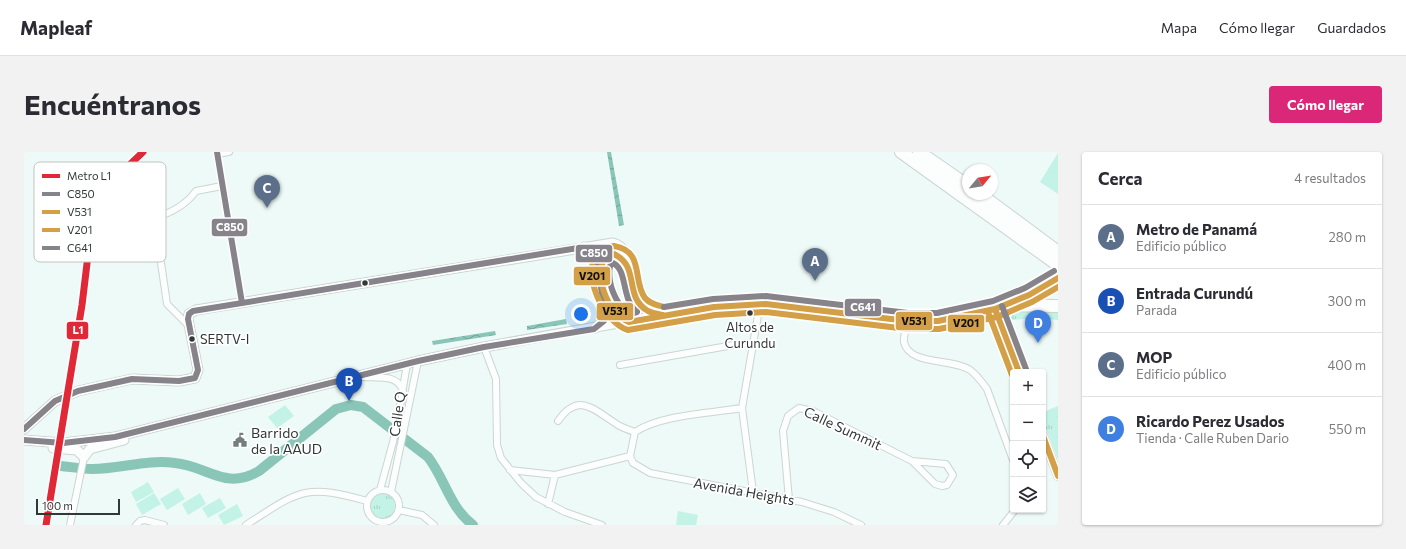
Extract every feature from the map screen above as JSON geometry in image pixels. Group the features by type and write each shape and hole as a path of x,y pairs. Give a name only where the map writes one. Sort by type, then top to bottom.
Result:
{"highway":[{"path":"901,152 1054,253"},
{"path":"919,152 962,182"},
{"path":"988,200 1054,253 1058,264"},
{"path":"1000,307 1058,306"}],"main road":[{"path":"24,429 56,401 78,391 132,379 179,381 194,379 198,374 198,370 189,327 189,314 192,312 242,303 608,243 616,244 624,251 638,305 648,312 663,315"},
{"path":"584,247 591,250 595,254 605,312 605,320 594,329"},
{"path":"628,266 621,257 614,254 605,257 601,267 608,299 618,315 629,322"},
{"path":"24,440 63,443 96,441 418,361 484,347 594,329 663,315 733,305 760,304 908,321 938,321 1000,307 1058,278"},
{"path":"34,421 33,434 39,442 52,448 77,450 83,458 90,449 122,442 140,431"}],"street":[{"path":"229,152 217,153 242,303"},
{"path":"166,214 187,203 196,191 222,186"},
{"path":"161,262 167,304 189,327"},
{"path":"753,492 742,408 760,304"},
{"path":"1000,307 1018,369"},
{"path":"908,321 904,342 908,351 921,358 957,364 970,370 980,379 987,389 1010,452"},
{"path":"620,365 745,343 754,345"},
{"path":"484,347 496,379 498,404 497,445 501,458 510,470 536,497 548,504 599,524"},
{"name":"Calle Q","path":"391,492 418,361"},
{"path":"403,391 406,364"},
{"name":"Calle Q","path":"355,377 388,378 397,380 401,384 403,391 393,442 380,490"},
{"path":"558,421 572,406 582,404 590,407 620,426 635,432"},
{"path":"510,470 555,475 630,456 635,432 644,426 658,421 742,408"},
{"name":"Calle Summit","path":"789,500 783,431 788,416 799,408 813,411 912,461"},
{"path":"1045,441 1058,476"},
{"name":"Avenida Heights","path":"630,456 633,463 650,473 789,500 834,512 862,525"},
{"path":"70,525 83,458"},
{"path":"912,461 946,464 953,475 952,480 947,485 942,486 935,484 912,461"},
{"path":"548,504 555,475"},
{"path":"380,490 391,492 398,500 399,510 392,520 384,524 375,523 368,515 367,501 370,495 380,490"},
{"path":"246,525 287,498 312,491 328,491 367,501"},
{"path":"399,510 422,516 434,525"},
{"path":"1003,525 1013,513"},
{"path":"136,525 140,521 145,520 164,525"}],"green space":[{"path":"1058,153 1058,194 1040,182"},
{"path":"1029,310 1058,313 1058,320 1041,318 1009,320 1028,366 1023,368 1007,317 1015,312"},
{"path":"285,405 294,416 277,428 268,417"},
{"path":"1058,406 1058,460 1046,429 1046,411"},
{"path":"148,482 154,492 136,502 131,492"},
{"path":"178,488 185,499 167,510 160,499"},
{"path":"154,493 161,504 142,515 136,504"},
{"path":"200,493 206,504 188,515 182,504"},
{"path":"382,493 391,497 395,506 391,515 382,519 373,515 369,506 373,497"},
{"path":"220,498 226,508 208,518 202,508"},
{"path":"237,504 243,516 224,525 218,515"},
{"path":"678,511 698,515 696,525 676,525"}],"water":[{"path":"607,152 611,152 624,225 619,226"},
{"path":"566,319 567,324 527,330 527,326"},
{"path":"495,331 496,335 433,345 432,341"}],"waterway":[{"path":"61,466 102,469 144,463 165,462 187,465 226,478 236,479 247,477 259,471 336,409 351,405 363,407 428,457 453,502 465,518 473,525"}],"metro line":[{"name":"L1","path":"132,162 143,152"},
{"name":"L1","path":"46,525 82,305 87,262"}],"transit line":[{"name":"C850","path":"217,152 242,303"},
{"name":"V201","path":"664,307 651,303 645,298 641,291 634,260 630,254 624,249 614,246 604,248 599,251 594,260 592,271 593,283 597,296 611,318 628,330 715,315 766,312 907,329 939,329 997,317 1032,302 1058,287"},
{"name":"C850","path":"24,429 55,401 78,391 132,379 179,381 195,378 198,370 188,319 189,314 193,311 584,247 595,254 606,316 604,321 594,329 484,347 418,361 115,437 63,443 24,440"},
{"name":"V531","path":"663,315 650,312 640,305 633,290 627,266 622,260 614,254 605,257 601,275 605,294 614,311 629,322 714,307 766,304 908,321 938,321 995,309 1029,295 1058,278"},
{"name":"C641","path":"613,263 621,272 626,293 632,307 637,312 630,314 620,305 613,293 609,272 610,266 613,263"},
{"name":"C641","path":"664,307 713,299 766,296 908,313 937,313 993,301 1025,288 1054,271"},
{"name":"C641","path":"1002,306 1026,369"},
{"name":"V531","path":"995,309 1018,369"},
{"name":"V201","path":"988,312 1010,370"},
{"name":"V531","path":"1045,441 1058,476"}],"place":[{"name":"MOP","path":"267,208"},
{"name":"Metro de Panamá","path":"815,281"},
{"name":"Altos de Curundu","path":"750,313"},
{"name":"SERTV-I","path":"192,339"},
{"name":"Ricardo Perez Usados","path":"1038,343"},
{"name":"Entrada Curundú","path":"349,401"},
{"name":"Barrido de la AAUD","path":"240,440"}]}
